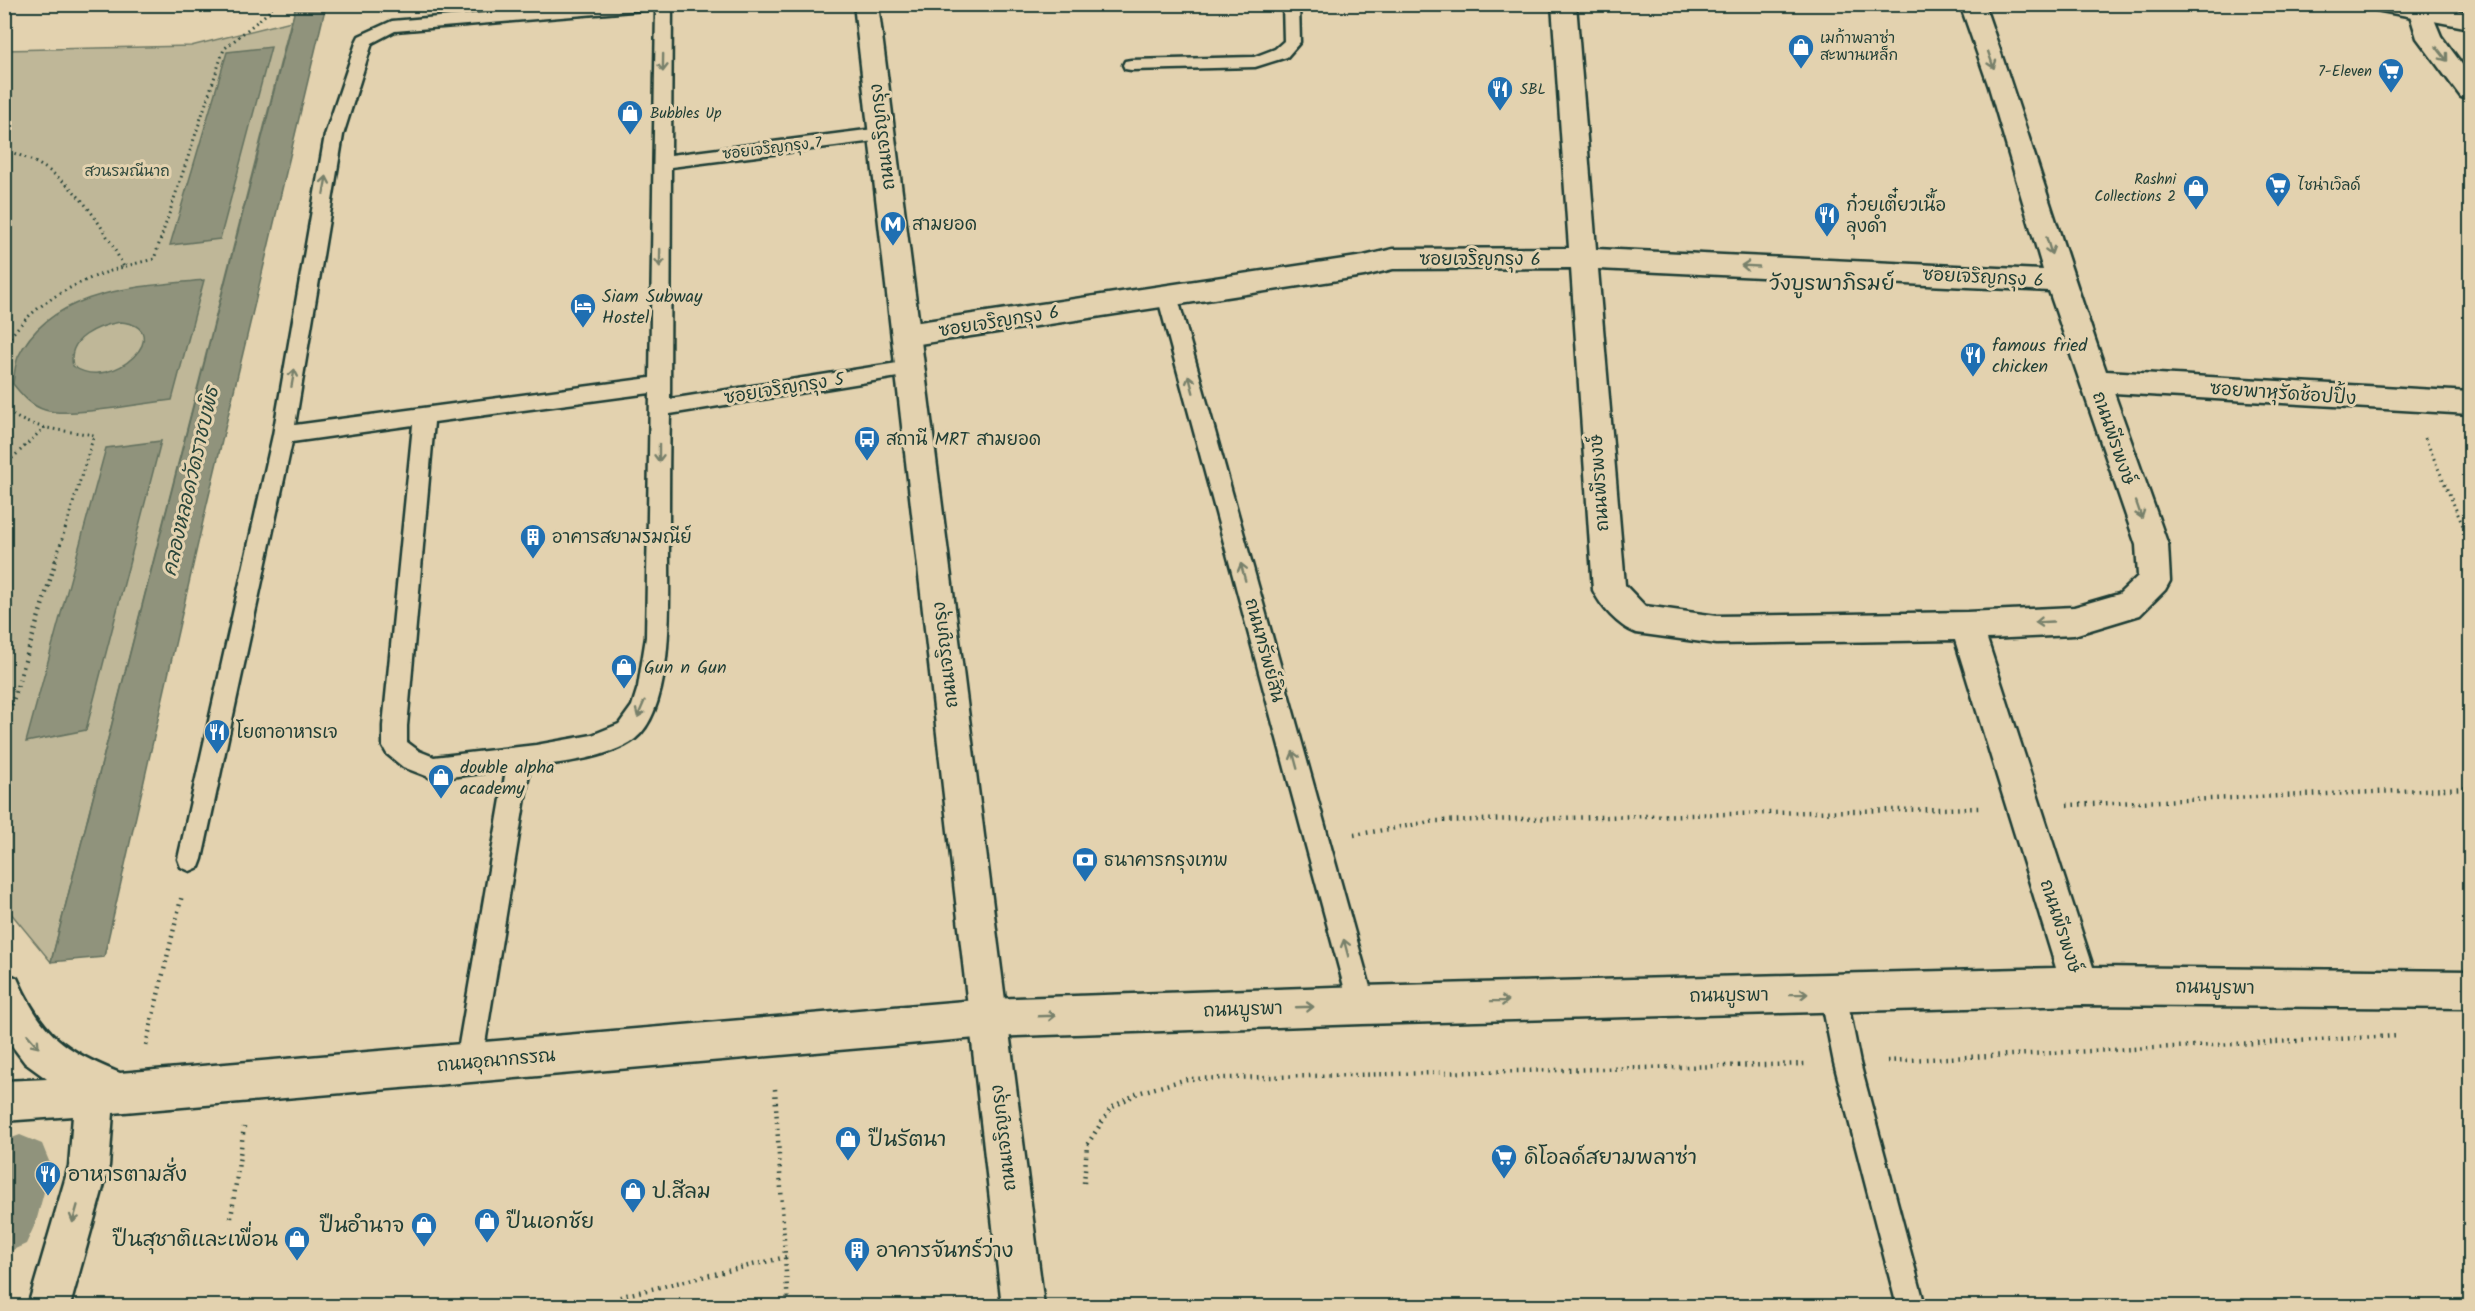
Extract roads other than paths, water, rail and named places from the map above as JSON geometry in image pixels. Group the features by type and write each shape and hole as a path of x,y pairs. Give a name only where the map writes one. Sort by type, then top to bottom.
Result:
{"street":[{"name":"ถนนเจริญกรุง","path":"866,4 1023,1306"},
{"name":"ถนนพีรพงษ์","path":"1564,4 1609,590 1636,619 1717,630 1967,626 2074,621 2129,605 2154,580 2151,545 2060,281 2001,87 1972,4"},
{"path":"2381,4 2420,8 2470,21"},
{"path":"2420,8 2429,38 2470,91"},
{"name":"ซอยเจริญกรุง 6","path":"906,335 1364,266 1393,259 1583,258 2060,281"},
{"name":"ซอยพาหุรัดช้อปปิ้ง","path":"2095,381 2470,403"},
{"name":"ถนนพีรพงษ์","path":"1967,626 2080,986"},
{"name":"ถนนบูรพา","path":"988,1018 1362,1005 2080,986 2470,990"},
{"path":"4,991 13,1012 32,1043 66,1069 117,1093 89,1166 49,1306"},
{"name":"ถนนอุณากรรณ","path":"4,1101 988,1018"}],"lane":[{"path":"190,859 283,435 333,135 365,40 392,26 659,4"},
{"path":"424,416 394,726 395,747 411,759 434,768 600,745 627,732 640,715 651,684 657,637 664,4"},
{"path":"1131,65 1255,62 1281,53 1292,42 1291,4"},
{"name":"ซอยเจริญกรุง 7","path":"662,162 882,134"},
{"name":"ถนนทรัพย์สิน","path":"1167,296 1362,1005"},
{"name":"ซอยเจริญกรุง 5","path":"659,408 910,368"},
{"path":"283,435 659,384"},
{"path":"469,1062 520,757"},
{"path":"1833,993 1847,1063 1911,1306"}],"water":[{"path":"296,5 326,5 206,508 104,957 51,962"},
{"path":"271,47 220,239 170,245 227,52"},
{"path":"204,280 172,400 88,411 56,412 35,406 13,384 18,357 33,334 52,317 74,304 125,289","holes":["120,322 137,327 143,335 142,346 134,357 121,366 106,372 89,373 73,366 74,348 79,341 94,330"]},
{"path":"161,441 86,730 26,742 106,448"}],"waterway":[{"name":"คลองหลอดวัดราชบพิธ","path":"4,1222 20,1166"}],"place":[{"name":"เมก้าพลาซ่า สะพานเหล็ก","path":"1801,70"},
{"name":"7-Eleven","path":"2391,94"},
{"name":"SBL","path":"1500,112"},
{"name":"Bubbles Up","path":"630,136"},
{"name":"ไชน่าเวิลด์","path":"2278,208"},
{"name":"Rashni Collections 2","path":"2196,211"},
{"name":"ก๋วยเตี๋ยวเนื้อ ลุงดำ","path":"1827,238"},
{"name":"สามยอด","path":"893,247"},
{"name":"Siam Subway Hostel","path":"583,329"},
{"name":"famous fried chicken","path":"1973,378"},
{"name":"สถานี MRT สามยอด","path":"867,462"},
{"name":"อาคารสยามรมณีย์","path":"533,560"},
{"name":"Gun n Gun","path":"624,690"},
{"name":"โยตาอาหารเจ","path":"217,755"},
{"name":"double alpha academy","path":"441,800"},
{"name":"ธนาคารกรุงเทพ","path":"1085,883"},
{"name":"ปืนรัตนา","path":"848,1162"},
{"name":"ดิโอลด์สยามพลาซ่า","path":"1504,1180"},
{"name":"อาหารตามสั่ง","path":"48,1197"},
{"name":"ป.สีลม","path":"633,1214"},
{"name":"ปืนเอกชัย","path":"487,1244"},
{"name":"ปืนอำนาจ","path":"424,1248"},
{"name":"ปืนสุชาติและเพื่อน","path":"297,1262"},
{"name":"อาคารจันทร์ว่าง","path":"857,1273"}],"district":[{"name":"วังบูรพาภิรมย์","path":"1832,283"}],"park label":[{"name":"สวนรมณีนาถ","path":"127,171"}]}
